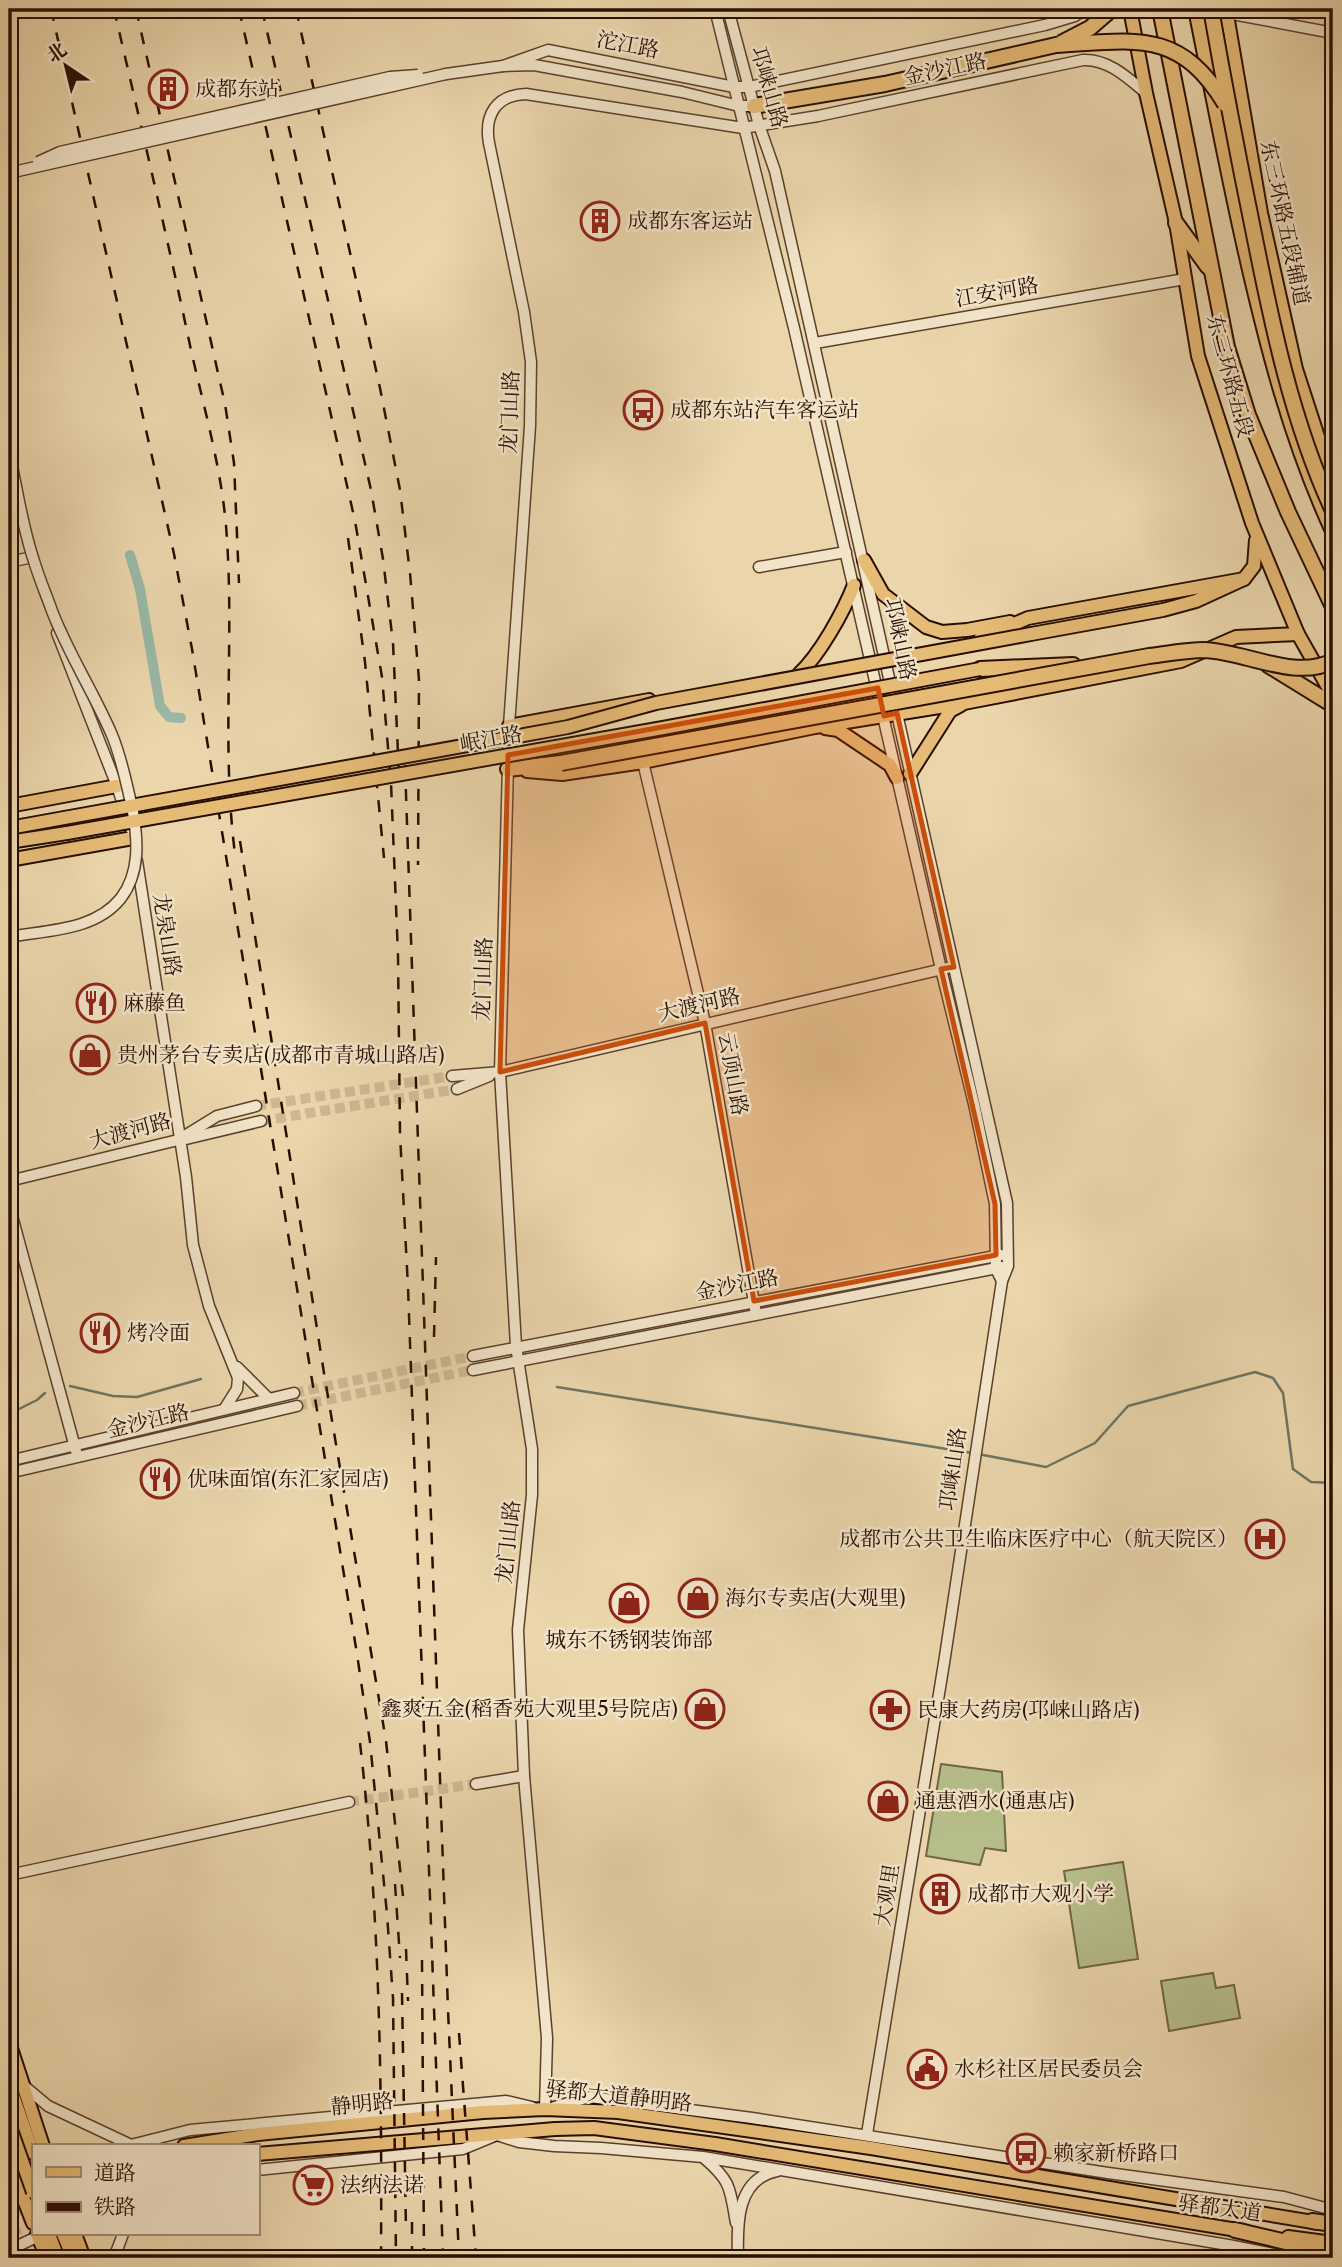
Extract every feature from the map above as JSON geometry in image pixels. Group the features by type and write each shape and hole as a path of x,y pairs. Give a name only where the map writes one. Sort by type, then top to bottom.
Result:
{"highway":[{"path":"1056,46 1090,28 1112,9"},
{"name":"东三环路五段","path":"1160,9 1227,347 1248,415 1288,512 1333,607"},
{"name":"东三环路五段","path":"1196,9 1266,342 1295,439 1333,531"},
{"path":"1210,9 1266,295 1295,416 1333,511"},
{"path":"754,106 885,84 1056,46 1131,40 1154,43 1178,53 1196,68 1229,111"},
{"path":"1176,223 1210,271"},
{"path":"1320,443 1333,511"},
{"path":"508,769 561,763 1099,664 1204,650 1294,667 1333,661"},
{"path":"1264,662 1333,705"},
{"path":"980,669 1099,664"},
{"path":"1312,2221 1333,2225"},
{"path":"1234,2230 1333,2253"}],"main road":[{"name":"东三环路五段","path":"1130,9 1176,223 1198,356 1252,523 1298,634 1333,696"},
{"name":"东三环路五段辅道","path":"1226,11 1261,213 1296,369 1320,443"},
{"path":"1320,443 1333,467"},
{"path":"864,560 883,594 926,627 942,632 967,630 1244,579 1254,566 1257,544 1252,523"},
{"name":"岷江路","path":"9,828 568,727 656,703 1185,604 1244,579"},
{"path":"799,674 812,662 846,605 854,586"},
{"path":"509,726 988,638 1028,618"},
{"path":"508,769 562,774 643,762 815,727 964,703 1181,662 1236,637 1298,634"},
{"name":"岷江路","path":"10,842 663,728 980,669"},
{"path":"815,727 838,730 904,776 950,711 964,703"},
{"path":"9,806 117,786"},
{"path":"9,860 133,838"},
{"path":"9,2042 42,2144"},
{"path":"9,2084 32,2149"},
{"name":"静明路","path":"196,2144 258,2134 373,2122 545,2109"},
{"name":"驿都大道静明路","path":"545,2109 618,2112 858,2146 1229,2209"},
{"path":"9,2124 29,2191 32,2215"},
{"name":"驿都大道静明路","path":"497,2135 555,2129 617,2130 1100,2209"},
{"name":"静明路","path":"259,2154 497,2135"},
{"path":"9,2161 29,2191"},
{"name":"驿都大道","path":"1100,2209 1333,2243"},
{"name":"驿都大道","path":"1229,2209 1312,2221"},
{"path":"42,2236 47,2258"},
{"path":"43,2236 58,2258"},
{"path":"64,2236 73,2258"},
{"path":"76,2236 84,2258"}],"street":[{"name":"邛崃山路","path":"715,9 743,128 768,218 854,586 878,659"},
{"name":"邛崃山路","path":"728,9 759,125 775,171 864,560 878,659 904,776 941,969 995,1204 996,1269 1002,1281"},
{"name":"金沙江路","path":"749,87 1045,25 1075,16 1085,9"},
{"path":"1226,11 1333,33"},
{"name":"沱江路","path":"503,66 548,50 734,87 749,87"},
{"name":"金沙江路","path":"743,128 818,116 1083,60 1096,59 1120,72 1146,93"},
{"path":"14,172 446,74 503,66 534,65 682,92 738,106 754,106"},
{"name":"龙门山路","path":"545,2109 547,2038 524,1776 518,1630 533,1495 532,1449 517,1360 500,1072 509,726 530,426 531,362 524,312 486,129 489,116 504,100 514,95 526,94 743,128"},
{"name":"江安河路","path":"815,343 1185,279"},
{"path":"9,452 33,559 54,615 112,735 127,782 137,833 136,862 131,879 122,897 110,910 97,919 79,925 9,937"},
{"name":"龙泉山路","path":"9,476 28,558 117,786 133,838 178,1140 186,1177 193,1245 209,1306 238,1377 237,1389 225,1408"},
{"path":"759,567 846,552"},
{"path":"9,562 28,558"},
{"name":"云顶山路","path":"643,762 705,1023 756,1314"},
{"name":"邛崃山路","path":"904,776 954,967 1007,1203 1008,1266 1002,1281 944,1662"},
{"name":"大渡河路","path":"452,1076 500,1072 954,967"},
{"path":"457,1088 500,1072"},
{"name":"大渡河路","path":"9,1181 178,1140 217,1116 256,1107"},
{"path":"178,1140 261,1121"},
{"path":"9,1205 78,1457"},
{"name":"金沙江路","path":"473,1356 1008,1253"},
{"name":"金沙江路","path":"474,1370 1008,1266"},
{"path":"231,1361 268,1398"},
{"name":"金沙江路","path":"9,1461 294,1393"},
{"name":"金沙江路","path":"9,1474 297,1406"},
{"name":"大观里","path":"867,2134 944,1662"},
{"path":"476,1784 524,1776"},
{"path":"9,1875 349,1802"},
{"path":"23,2085 48,2106 125,2144"},
{"path":"545,2109 590,2097 867,2134 1108,2174 1284,2197 1333,2210"},
{"name":"驿都大道静明路","path":"137,2144 190,2130 469,2104 506,2101 545,2109"},
{"path":"497,2135 519,2142 703,2158 785,2170 1294,2258"},
{"name":"驿都大道静明路","path":"259,2170 463,2149 497,2135"},
{"path":"703,2158 723,2174 729,2185 737,2229 738,2258"},
{"path":"737,2229 744,2199 754,2180 767,2173 785,2170"},
{"path":"9,2199 29,2191"},
{"path":"9,2250 38,2236"},
{"path":"114,2258 123,2236"}],"highlighted area":[{"path":"878,688 884,716 897,713 954,967 941,969 995,1204 996,1255 754,1301 705,1023 500,1072 508,755"}],"green space":[{"path":"941,1764 1002,1772 1006,1851 985,1848 980,1865 926,1856"},
{"path":"1123,1862 1138,1959 1079,1968 1064,1871"},
{"path":"1213,1973 1216,1988 1234,1985 1240,2018 1169,2031 1161,1981"}],"waterway":[{"path":"130,555 140,589 160,706 169,717 181,718"},
{"path":"978,1454 1046,1467 1095,1443 1128,1406 1255,1372 1273,1378 1283,1393 1293,1469 1311,1482 1333,1483"},
{"path":"70,1386 113,1396 137,1397 201,1379"},
{"path":"557,1387 972,1453"},
{"path":"9,1414 45,1393"}],"tunnel":[{"path":"256,1106 452,1076"},
{"path":"261,1121 457,1089"},
{"path":"294,1393 473,1356"},
{"path":"297,1406 473,1370"},
{"path":"349,1802 476,1784"},
{"path":"9,2215 32,2203"},
{"path":"9,2233 32,2221"}],"railway":[{"path":"51,9 174,554 192,649 357,1654 370,1742 393,1998 396,2258"},
{"path":"114,9 212,438 224,504 229,608 229,772 235,854"},
{"path":"136,9 225,404 234,463 239,583"},
{"path":"239,9 355,521 382,677 391,783 398,955 400,1134 408,1287 443,2258"},
{"path":"262,9 371,490 393,643 399,775"},
{"path":"296,9 400,490 419,680 418,865"},
{"path":"348,538 365,662 384,858"},
{"path":"405,765 459,2258"},
{"path":"240,841 324,1373 386,1741 403,1896"},
{"path":"434,1337 436,1257"},
{"path":"360,1743 376,1936 381,2258"},
{"path":"395,1884 400,1958"},
{"path":"406,1949 408,2001"},
{"path":"422,1960 424,2258"},
{"path":"402,1993 406,2231"},
{"path":"459,2033 476,2258"},
{"path":"412,2221 412,2258"}],"place":[{"name":"成都东站","path":"168,89"},
{"name":"成都东客运站","path":"600,221"},
{"name":"成都东站汽车客运站","path":"643,410"},
{"name":"麻藤鱼","path":"96,1003"},
{"name":"贵州茅台专卖店(成都市青城山路店)","path":"90,1055"},
{"name":"烤冷面","path":"100,1333"},
{"name":"优味面馆(东汇家园店)","path":"160,1479"},
{"name":"成都市公共卫生临床医疗中心（航天院区）","path":"1265,1539"},
{"name":"海尔专卖店(大观里)","path":"698,1598"},
{"name":"城东不锈钢装饰部","path":"629,1603"},
{"name":"鑫爽五金(稻香苑大观里5号院店)","path":"705,1709"},
{"name":"民康大药房(邛崃山路店)","path":"890,1710"},
{"name":"通惠酒水(通惠店)","path":"888,1801"},
{"name":"成都市大观小学","path":"940,1894"},
{"name":"水杉社区居民委员会","path":"927,2069"},
{"name":"赖家新桥路口","path":"1026,2153"},
{"name":"法纳法诺","path":"313,2185"}]}
